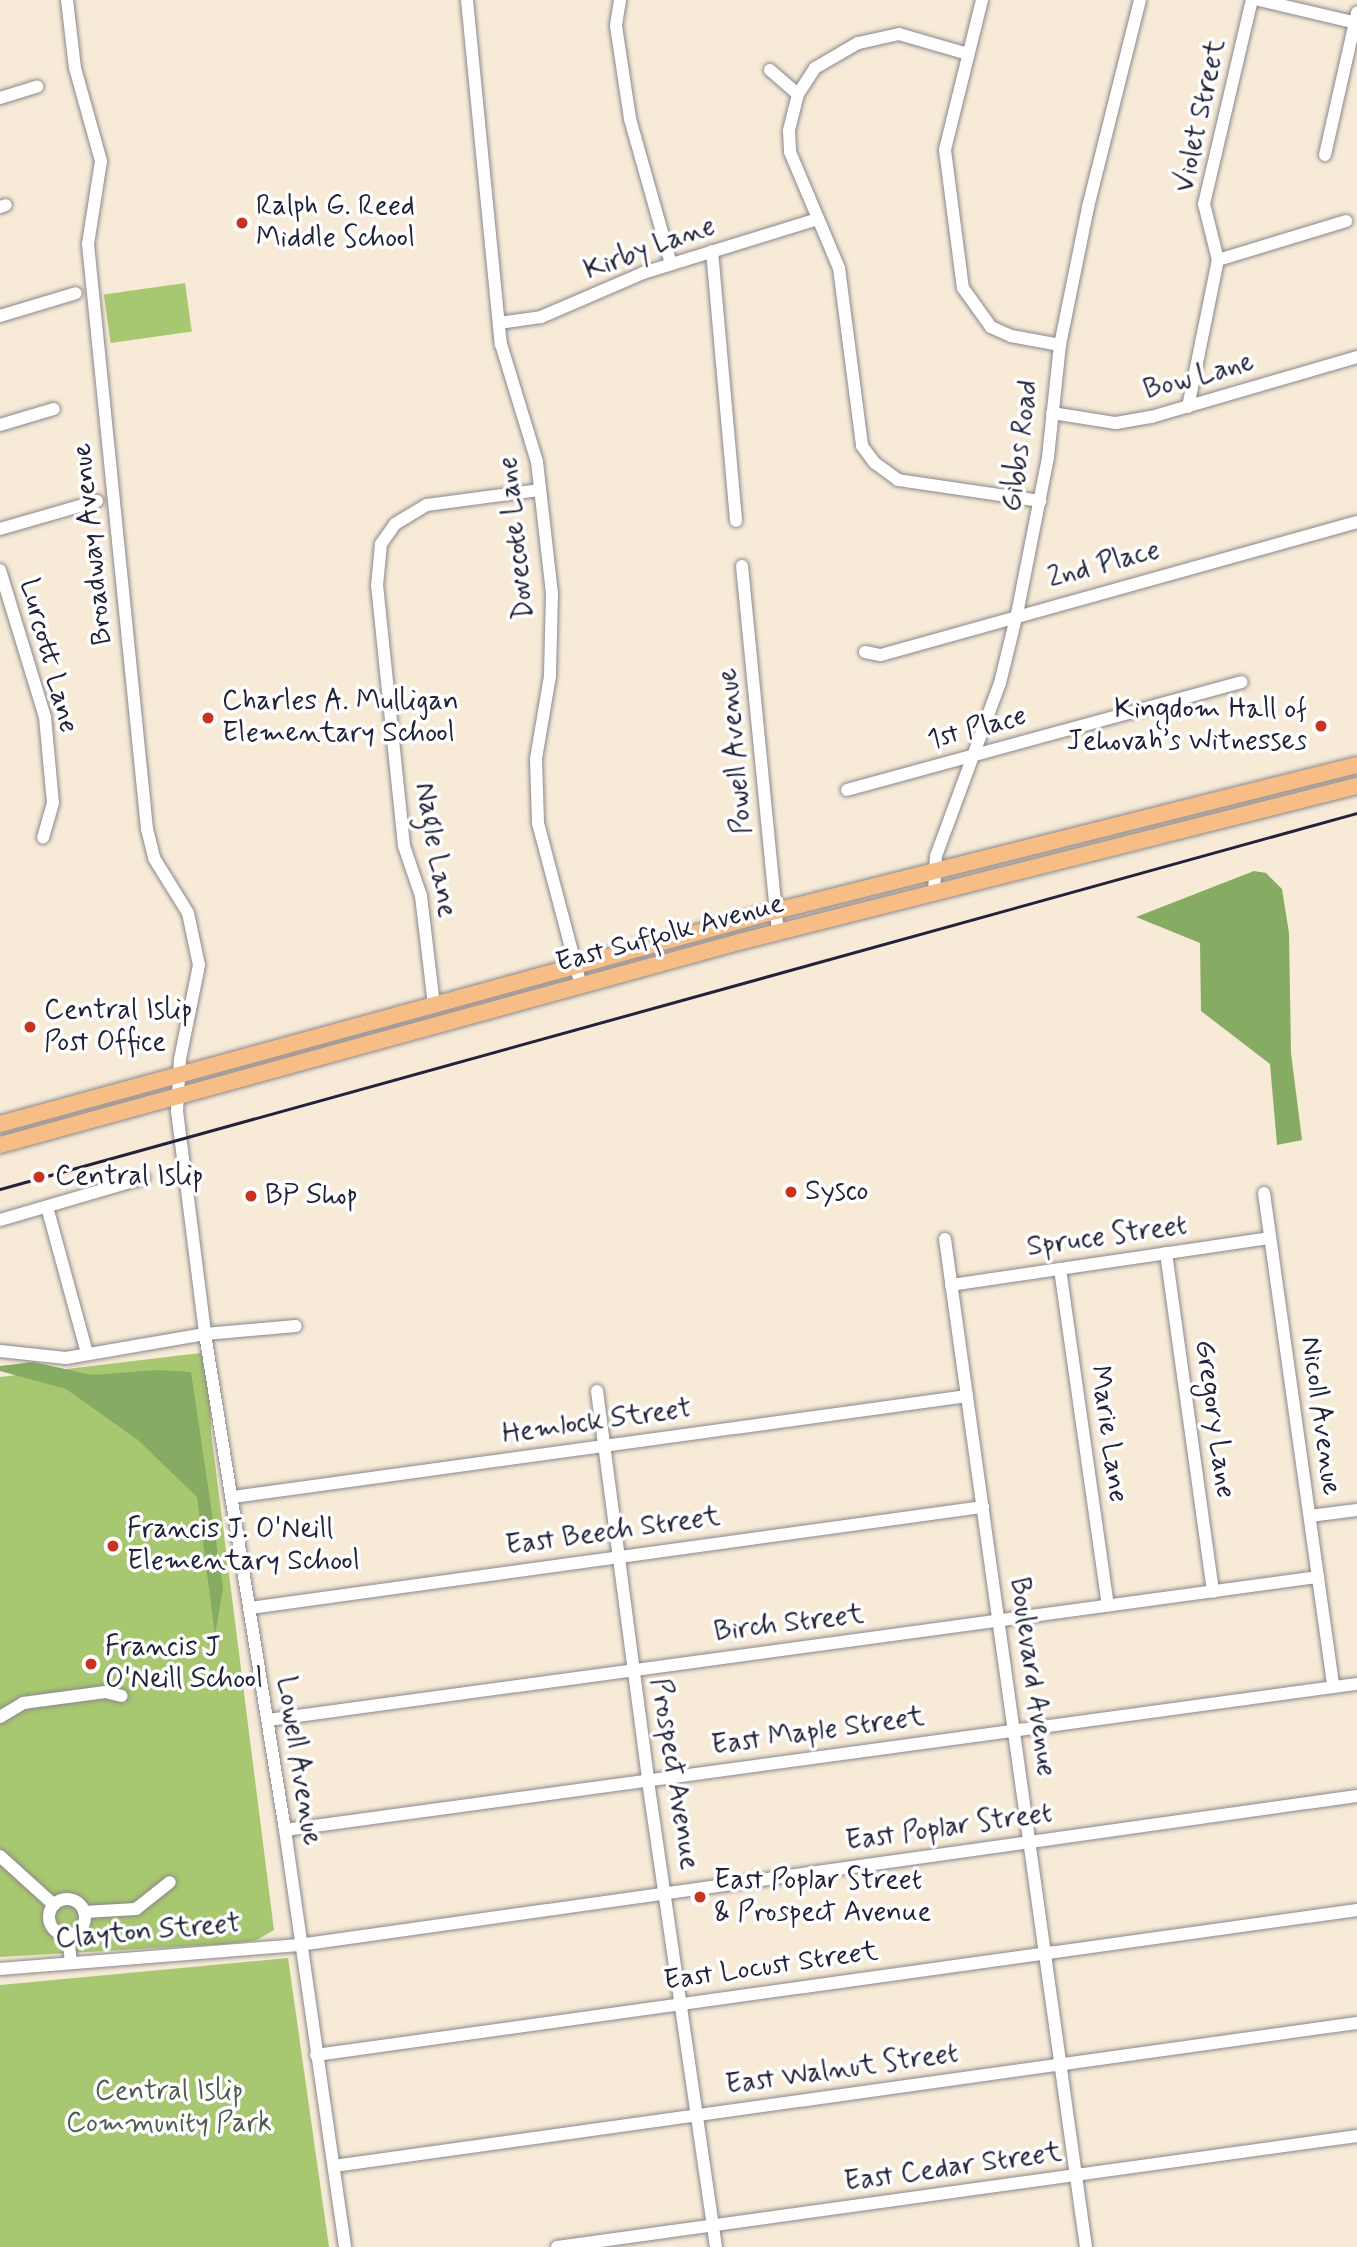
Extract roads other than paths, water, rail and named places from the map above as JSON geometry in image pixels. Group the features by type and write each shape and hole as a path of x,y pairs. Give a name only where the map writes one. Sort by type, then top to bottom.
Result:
{"main road":[{"name":"East Suffolk Avenue","path":"0,1124 776,911 1357,765"},
{"name":"East Suffolk Avenue","path":"0,1145 778,932 1357,786"}],"street":[{"name":"Broadway Avenue","path":"67,0 75,68 102,161 88,244 147,828 153,858 188,913 199,965 177,1075"},
{"name":"Dovecote Lane","path":"467,0 499,323 507,369 534,451 552,617 550,676 536,759 536,799 546,861 581,986"},
{"path":"620,0 616,26 630,119 671,264"},
{"path":"982,0 945,150 963,288 991,327 1011,336 1060,345"},
{"name":"Gibbs Road","path":"934,893 933,872 969,757 1000,683 1017,614 1040,501 1060,345 1088,207 1140,0"},
{"name":"Violet Street","path":"1188,407 1218,260 1204,204 1252,0"},
{"path":"1259,0 1356,20 1325,155"},
{"path":"968,54 899,34 881,36 815,68 798,94 789,131 790,152 839,268 856,425 862,446 874,463 898,480 917,485 1040,501"},
{"path":"770,70 798,94"},
{"path":"0,98 37,87"},
{"name":"Kirby Lane","path":"499,323 541,317 671,264 817,219"},
{"path":"1218,260 1346,220"},
{"path":"712,251 736,521"},
{"path":"0,316 75,293"},
{"name":"Bow Lane","path":"1052,413 1116,423 1188,407 1357,357"},
{"path":"0,425 54,409"},
{"name":"Nagle Lane","path":"434,1005 421,896 404,846 377,586 381,544 396,524 427,505 540,490"},
{"path":"0,529 97,501"},
{"name":"2nd Place","path":"865,652 881,654 1017,614 1357,522"},
{"name":"Powell Avenue","path":"742,566 778,932"},
{"name":"Lurcott Lane","path":"0,570 45,717 52,803 43,838"},
{"name":"1st Place","path":"847,790 1241,682"},
{"name":"Lowell Avenue","path":"177,1075 176,1097 205,1334 285,1830 299,1945 345,2247"},
{"path":"0,1220 144,1178"},
{"name":"Nicoll Avenue","path":"1264,1194 1333,1686"},
{"path":"47,1207 87,1353"},
{"name":"Spruce Street","path":"951,1284 1270,1238"},
{"name":"Boulevard Avenue","path":"945,1239 1086,2247"},
{"name":"Gregory Lane","path":"1166,1254 1213,1592"},
{"name":"Marie Lane","path":"1060,1269 1108,1606"},
{"path":"0,1351 66,1358 205,1334 296,1326"},
{"name":"Prospect Avenue","path":"597,1391 648,1781 668,1892 716,2247"},
{"name":"Hemlock Street","path":"233,1497 967,1396"},
{"name":"East Beech Street","path":"250,1608 983,1507"},
{"path":"1310,1516 1357,1510"},
{"name":"Birch Street","path":"268,1720 1318,1577"},
{"name":"East Maple Street","path":"285,1830 1357,1684"},
{"path":"0,1717 23,1703 105,1692 122,1696"},
{"name":"East Poplar Street","path":"299,1945 1357,1796"},
{"path":"0,1856 54,1905"},
{"path":"54,1905 68,1899 84,1912 136,1909 170,1882"},
{"path":"54,1905 50,1925 68,1935"},
{"name":"East Locust Street","path":"316,2055 1357,1910"},
{"path":"68,1935 82,1928 84,1912"},
{"path":"68,1935 71,1963"},
{"name":"Clayton Street","path":"0,1969 299,1945"},
{"name":"East Walnut Street","path":"334,2166 1357,2023"},
{"name":"East Cedar Street","path":"557,2247 1357,2136"}],"railway":[{"path":"0,1189 1357,813"}],"place":[{"name":"Ralph G. Reed Middle School","path":"242,223"},
{"name":"Charles A. Mulligan Elementary School","path":"208,718"},
{"name":"Kingdom Hall of Jehovah’s Witnesses","path":"1321,726"},
{"name":"Central Islip Post Office","path":"30,1027"},
{"name":"Central Islip","path":"39,1177"},
{"name":"Sysco","path":"791,1192"},
{"name":"BP Shop","path":"251,1196"},
{"name":"Francis J. O'Neill Elementary School","path":"113,1546"},
{"name":"Francis J O'Neill School","path":"91,1664"},
{"name":"East Poplar Street & Prospect Avenue","path":"700,1897"}],"park label":[{"name":"Central Islip Community Park","path":"169,2108"}]}
